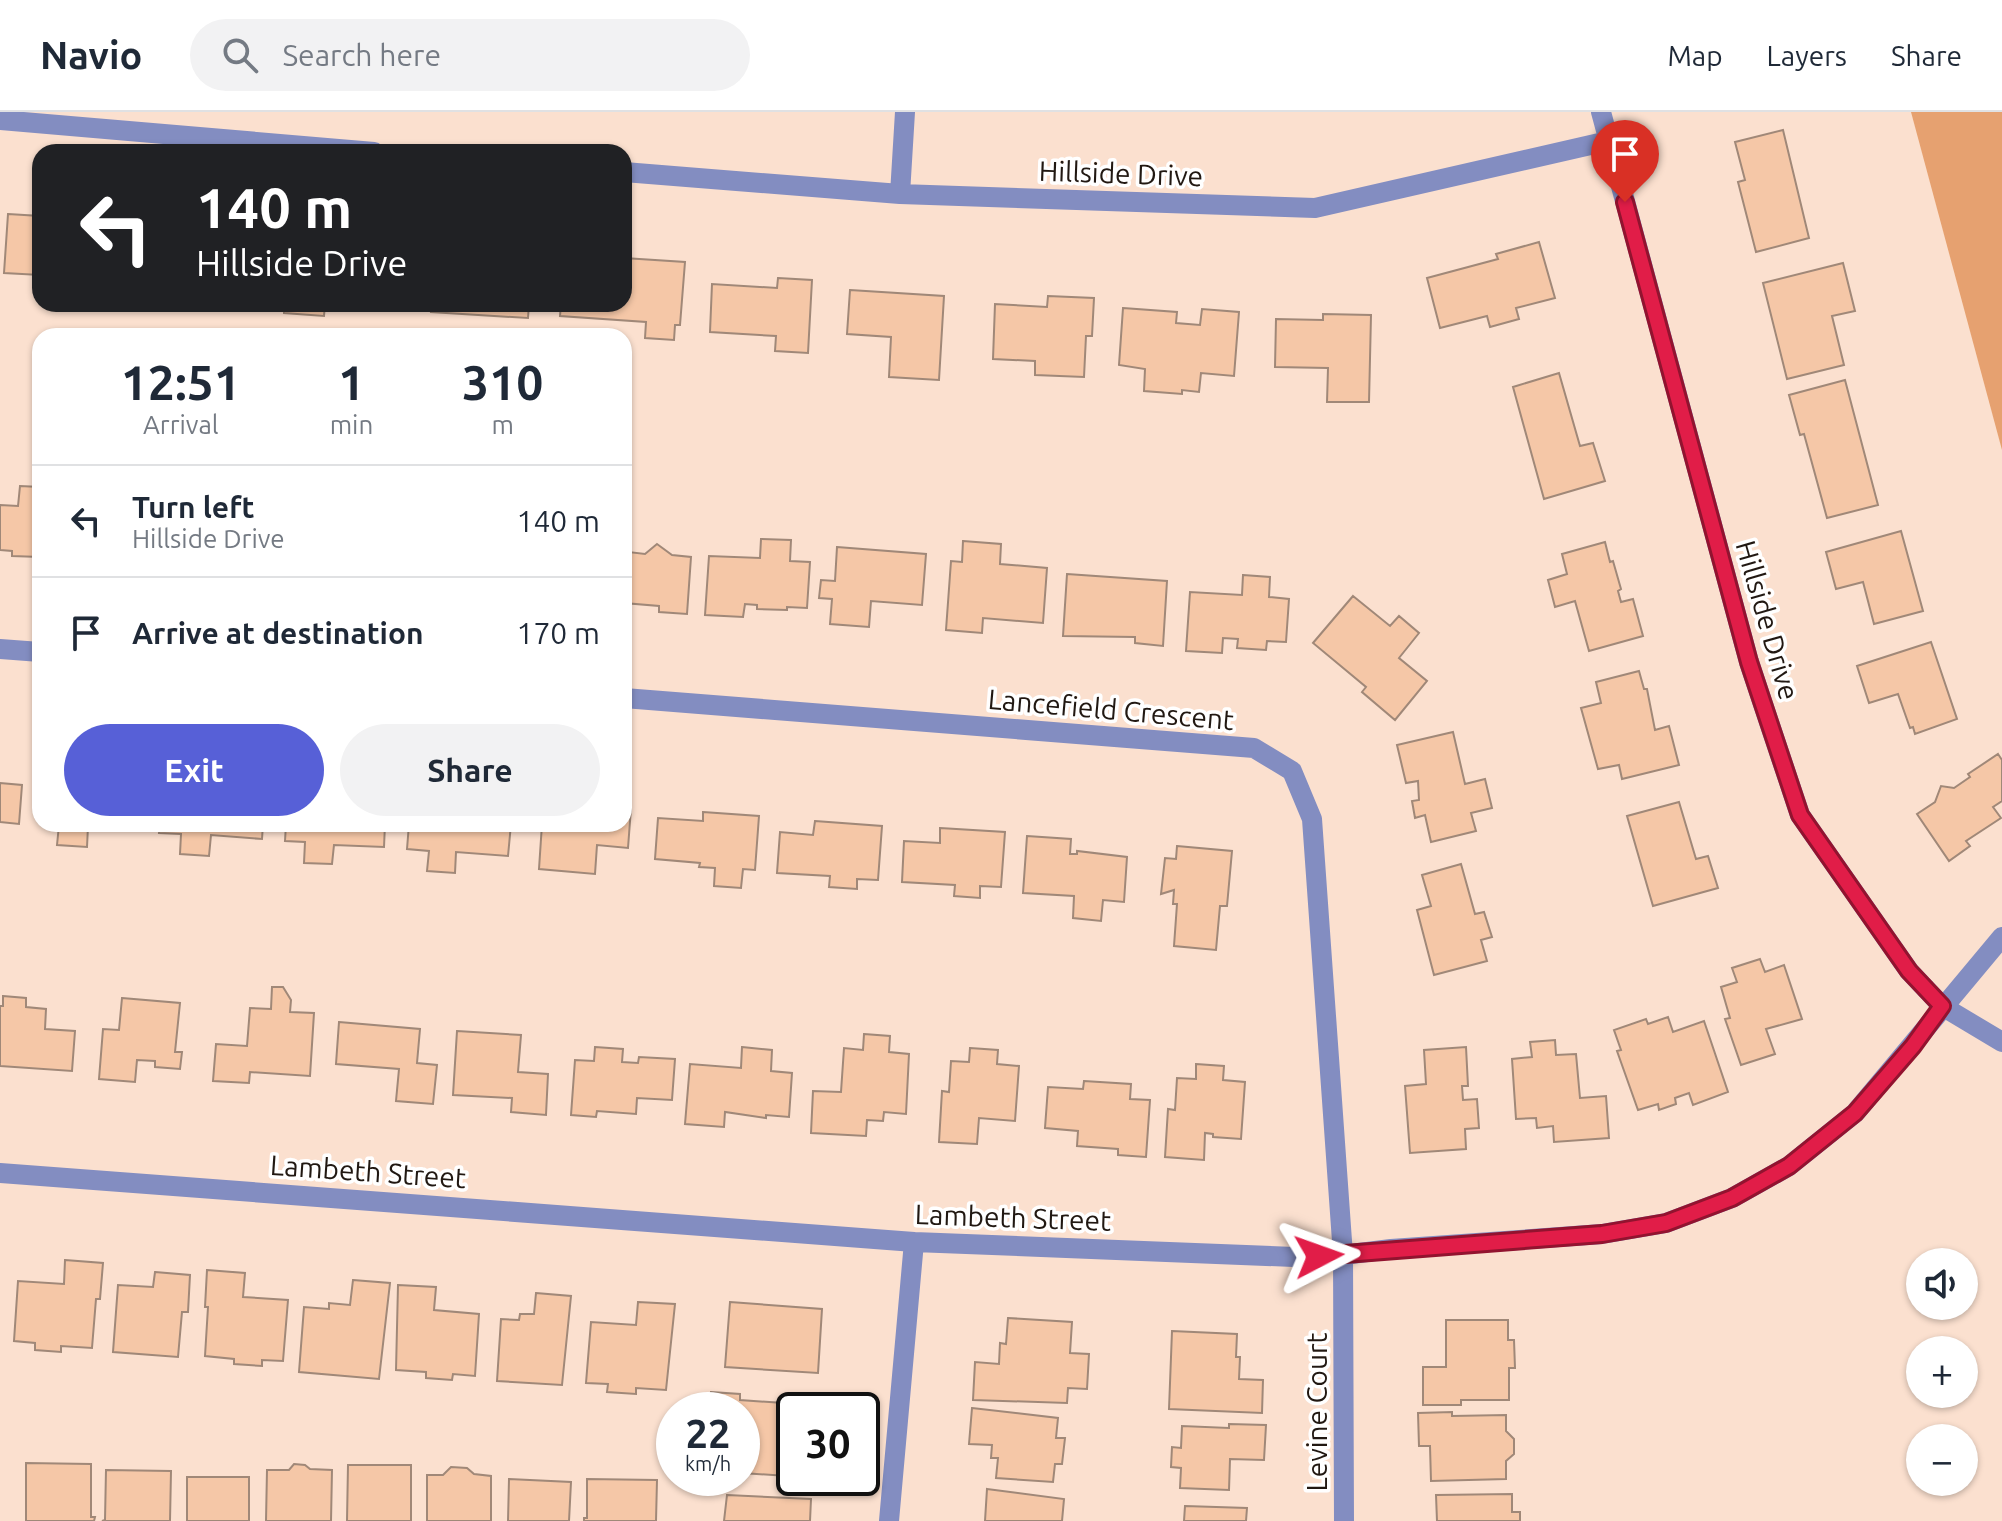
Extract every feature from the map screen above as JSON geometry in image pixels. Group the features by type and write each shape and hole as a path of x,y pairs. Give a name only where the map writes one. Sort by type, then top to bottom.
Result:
{"street":[{"path":"900,194 905,112"},
{"name":"Hillside Drive","path":"1601,112 1749,662 1800,815 1909,971 1942,1006 2002,1042"},
{"path":"0,120 280,144"},
{"name":"Hillside Drive","path":"632,173 900,194 1315,208 1608,141"},
{"path":"0,649 32,651"},
{"name":"Lancefield Crescent","path":"632,699 1254,748 1292,771 1312,819 1343,1255"},
{"name":"Lambeth Street","path":"0,1173 914,1242 1294,1257 1602,1234 1666,1223 1732,1198 1789,1166 1855,1113 2002,937"},
{"path":"889,1521 914,1242"},
{"name":"Levine Court","path":"1343,1255 1344,1521"}],"shaded area":[{"path":"1911,112 2002,112 2002,450"}],"building":[{"path":"1783,130 1809,238 1756,252 1738,182 1745,180 1735,142"},
{"path":"8,214 32,216 32,275 4,273"},
{"path":"1539,242 1555,298 1516,308 1519,319 1490,327 1487,316 1440,328 1427,278 1498,259 1496,254"},
{"path":"632,259 685,262 680,325 675,325 674,340 645,338 646,322 560,316 560,312 632,312"},
{"path":"1843,263 1855,311 1832,316 1844,365 1787,379 1763,283"},
{"path":"778,278 812,280 808,353 775,351 776,336 710,332 712,284 777,288"},
{"path":"850,290 944,296 939,380 889,377 891,337 847,334"},
{"path":"1048,296 1094,298 1092,336 1086,336 1084,377 1035,375 1035,361 993,359 995,304 1047,307"},
{"path":"1123,308 1177,312 1176,323 1200,325 1202,309 1239,312 1234,376 1201,373 1199,392 1144,391 1145,369 1119,365"},
{"path":"284,312 324,312 324,316"},
{"path":"431,312 528,312 528,318"},
{"path":"1323,314 1371,315 1369,402 1327,402 1328,368 1275,367 1276,319 1323,320"},
{"path":"1559,373 1580,446 1593,443 1605,481 1544,499 1513,387"},
{"path":"1845,380 1878,505 1827,518 1804,434 1800,435 1789,395"},
{"path":"20,486 32,487 32,557 12,556 12,551 0,550 0,505 18,506"},
{"path":"1901,531 1923,611 1874,624 1863,582 1836,589 1826,552"},
{"path":"761,539 791,540 790,561 810,562 807,608 757,609 757,605 745,604 743,617 705,615 709,556 760,558"},
{"path":"963,541 1001,544 1000,564 1047,568 1043,623 983,618 982,633 946,630 951,561 962,562"},
{"path":"1605,542 1621,589 1618,591 1621,602 1633,599 1643,636 1589,651 1575,601 1555,607 1548,580 1567,574 1562,554"},
{"path":"657,544 672,555 691,557 687,614 659,612 659,606 632,604 632,552 645,554"},
{"path":"837,547 926,554 922,605 871,601 869,627 830,624 832,599 819,598 821,580 835,581"},
{"path":"1067,574 1167,581 1163,646 1135,643 1135,637 1063,636"},
{"path":"1243,575 1270,577 1269,597 1289,599 1286,642 1267,641 1266,650 1237,648 1238,639 1223,638 1222,653 1186,651 1190,592 1242,595"},
{"path":"1353,596 1390,626 1399,616 1419,633 1399,658 1427,681 1395,720 1362,692 1366,687 1313,643"},
{"path":"1931,642 1957,719 1915,734 1898,694 1869,703 1857,666"},
{"path":"1639,671 1644,689 1647,689 1655,730 1669,726 1679,765 1622,779 1619,765 1598,769 1581,708 1601,703 1596,682"},
{"path":"1453,732 1465,784 1485,779 1492,808 1471,813 1476,831 1431,842 1425,815 1415,818 1412,801 1419,800 1418,781 1406,783 1397,745"},
{"path":"1998,754 2002,760 2002,801 1993,807 2001,818 1966,841 1970,846 1949,861 1917,814 1935,802 1941,786 1954,788 1970,777 1968,774"},
{"path":"0,783 22,785 19,824 0,822"},
{"path":"1679,802 1696,859 1708,856 1718,888 1653,906 1627,816"},
{"path":"703,812 759,816 755,870 743,869 741,888 714,886 715,868 699,867 700,863 655,859 658,818 703,821"},
{"path":"815,821 882,826 878,880 857,879 857,889 829,887 830,876 777,873 780,832 813,835"},
{"path":"940,828 1005,832 1001,887 980,886 980,898 954,896 955,885 902,882 904,841 940,843"},
{"path":"58,832 88,832 87,847 57,845"},
{"path":"262,832 262,839 211,835 209,856 180,854 181,834 159,833"},
{"path":"286,832 385,832 384,847 334,845 332,864 304,863 305,842 285,841"},
{"path":"408,832 510,832 508,856 456,852 455,873 427,871 429,851 407,849"},
{"path":"541,832 629,832 628,848 597,845 595,874 539,869"},
{"path":"1027,836 1071,839 1070,854 1077,854 1077,851 1127,857 1124,902 1103,900 1101,921 1073,918 1074,896 1023,893"},
{"path":"1177,846 1232,851 1227,906 1220,906 1216,950 1174,946 1177,904 1173,904 1174,890 1161,894 1165,858 1176,859"},
{"path":"1461,864 1475,914 1484,912 1492,937 1481,940 1487,961 1434,975 1417,910 1431,906 1422,875"},
{"path":"1760,959 1765,972 1784,965 1802,1019 1766,1029 1775,1054 1741,1065 1725,1019 1730,1018 1721,987 1737,982 1732,968"},
{"path":"272,987 283,987 291,1000 290,1012 314,1013 310,1076 250,1072 249,1083 213,1081 216,1044 247,1046 250,1008 271,1009"},
{"path":"3,996 26,998 26,1007 46,1009 45,1029 75,1031 72,1071 0,1066 0,1006 3,1006"},
{"path":"122,998 180,1003 175,1052 182,1052 180,1069 155,1067 155,1061 137,1060 135,1082 99,1079 103,1029 119,1030"},
{"path":"1668,1017 1673,1032 1704,1021 1728,1092 1693,1105 1689,1093 1675,1098 1676,1104 1659,1110 1658,1104 1638,1110 1617,1051 1621,1050 1614,1030 1646,1019 1648,1024"},
{"path":"339,1022 420,1029 417,1063 437,1065 433,1104 396,1101 399,1069 336,1064"},
{"path":"457,1031 521,1035 518,1072 548,1074 546,1115 511,1112 512,1098 453,1095"},
{"path":"864,1034 890,1036 889,1052 909,1054 906,1114 884,1112 883,1121 867,1120 866,1136 811,1133 813,1091 841,1092 844,1048 863,1050"},
{"path":"1555,1040 1556,1055 1576,1054 1580,1098 1606,1096 1609,1138 1554,1142 1553,1126 1537,1128 1536,1118 1516,1119 1512,1059 1532,1057 1530,1042"},
{"path":"595,1047 623,1049 622,1062 638,1063 639,1057 675,1059 672,1100 637,1098 636,1114 597,1111 596,1117 571,1115 575,1060 594,1061"},
{"path":"742,1047 772,1050 771,1071 792,1073 789,1117 766,1115 766,1118 725,1112 724,1127 685,1124 690,1064 741,1068"},
{"path":"1466,1047 1468,1086 1462,1086 1463,1100 1477,1099 1479,1128 1465,1129 1466,1149 1410,1153 1405,1086 1426,1084 1424,1050"},
{"path":"970,1048 998,1050 997,1064 1019,1066 1015,1121 979,1118 977,1144 939,1142 942,1091 949,1092 951,1061 969,1062"},
{"path":"1196,1064 1224,1066 1223,1080 1245,1082 1241,1139 1213,1137 1213,1134 1205,1133 1204,1160 1165,1157 1168,1109 1175,1110 1177,1078 1196,1079"},
{"path":"1084,1081 1131,1084 1130,1099 1150,1100 1146,1157 1118,1155 1118,1149 1077,1146 1078,1131 1045,1128 1048,1087 1083,1089"},
{"path":"65,1260 103,1263 92,1348 61,1346 61,1352 35,1350 35,1343 14,1341 18,1281 64,1284"},
{"path":"207,1270 245,1273 243,1297 288,1300 283,1361 262,1360 262,1366 234,1364 234,1359 205,1356"},
{"path":"155,1272 190,1275 188,1312 182,1312 178,1357 113,1352 118,1285 153,1287"},
{"path":"353,1280 390,1283 379,1379 299,1372 304,1307 329,1309 329,1303 350,1305"},
{"path":"398,1285 436,1287 434,1310 479,1314 475,1376 453,1374 452,1380 426,1378 426,1372 396,1370"},
{"path":"536,1293 571,1296 562,1385 497,1381 501,1319 519,1320 520,1314 534,1314"},
{"path":"638,1302 675,1304 666,1390 636,1388 636,1394 607,1392 608,1384 586,1383 591,1322 636,1325"},
{"path":"730,1302 822,1309 818,1373 725,1367"},
{"path":"1008,1318 1072,1322 1070,1353 1089,1354 1087,1389 1068,1388 1067,1403 973,1400 975,1362 999,1364 1000,1343 1006,1344"},
{"path":"1446,1320 1508,1320 1508,1340 1514,1340 1515,1368 1509,1368 1509,1400 1461,1400 1461,1405 1423,1405 1423,1367 1446,1367"},
{"path":"1172,1331 1237,1334 1239,1379 1263,1380 1262,1413 1169,1409"},
{"path":"760,1401 776,1402 776,1475 760,1474"},
{"path":"972,1408 1058,1418 1056,1438 1065,1438 1062,1464 1055,1464 1053,1482 996,1478 998,1458 991,1458 992,1445 969,1444"},
{"path":"1452,1412 1452,1416 1506,1415 1506,1431 1514,1439 1514,1454 1506,1461 1506,1479 1431,1481 1430,1446 1419,1446 1418,1413"},
{"path":"1229,1424 1266,1425 1264,1460 1230,1459 1229,1490 1180,1488 1181,1468 1171,1467 1172,1447 1181,1448 1182,1426 1229,1428"},
{"path":"26,1463 91,1464 91,1517 95,1517 94,1521 26,1521"},
{"path":"294,1464 310,1469 332,1470 331,1521 266,1521 267,1470 289,1470"},
{"path":"348,1465 411,1465 411,1521 347,1521"},
{"path":"451,1467 467,1468 474,1474 491,1476 491,1521 427,1521 427,1475 443,1475"},
{"path":"106,1470 171,1471 170,1521 102,1521 105,1520"},
{"path":"187,1477 249,1477 249,1521 187,1521"},
{"path":"509,1479 571,1482 569,1521 508,1521"},
{"path":"587,1479 656,1480 656,1521 584,1521 587,1518"},
{"path":"987,1489 1064,1499 1062,1521 985,1521"},
{"path":"1512,1494 1512,1512 1520,1512 1520,1521 1437,1521 1436,1495"},
{"path":"727,1496 811,1499 810,1521 724,1521"},
{"path":"1185,1506 1247,1508 1246,1521 1184,1521"}],"route":[{"path":"1319,1256 1602,1234 1666,1223 1732,1198 1789,1166 1855,1113 1913,1046 1942,1006 1909,971 1800,815 1749,662 1625,202"}]}
